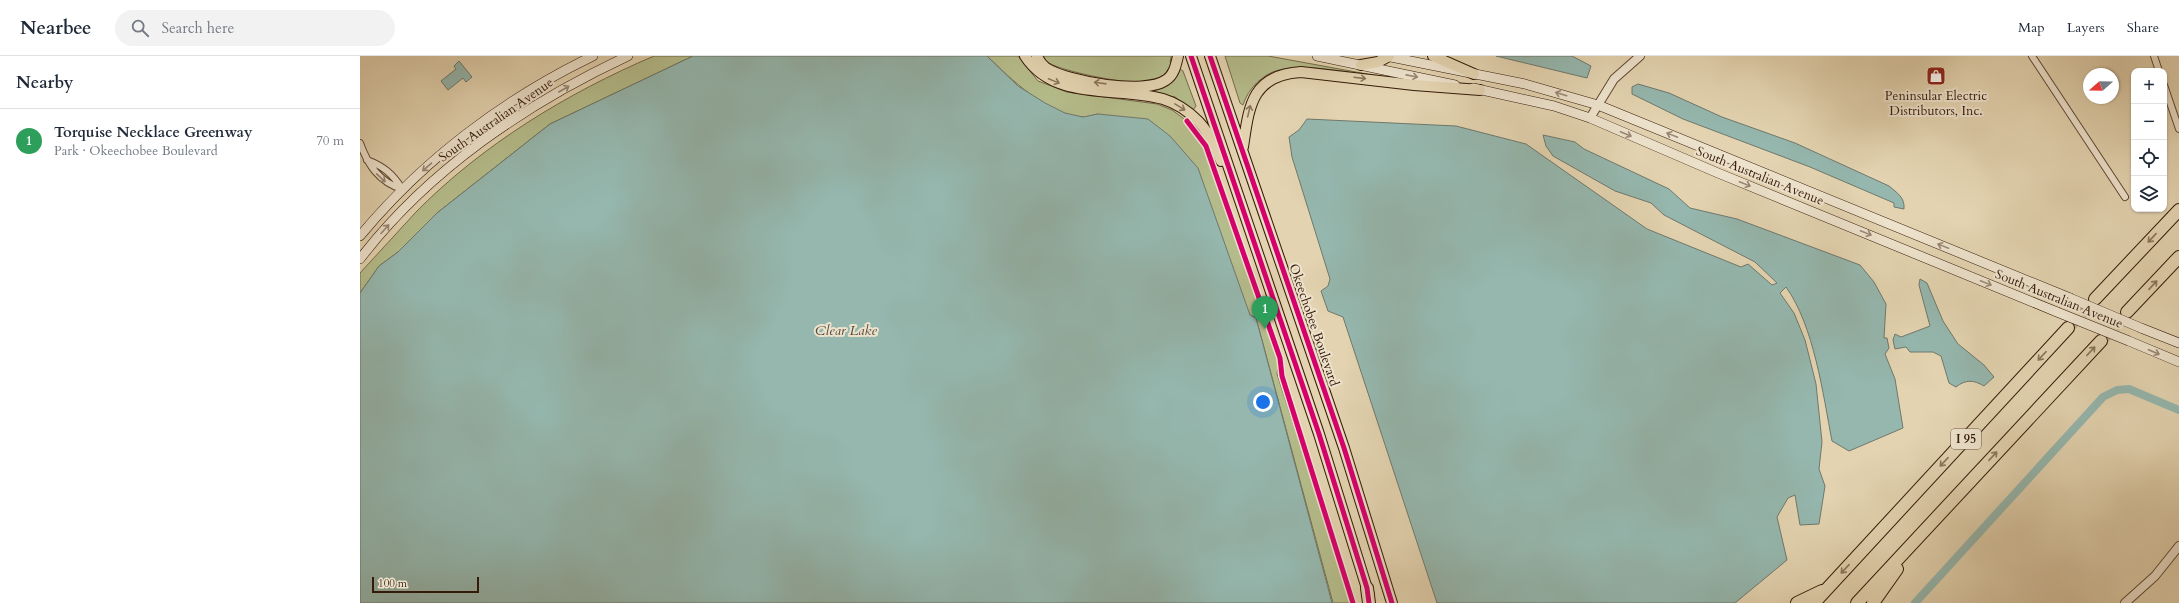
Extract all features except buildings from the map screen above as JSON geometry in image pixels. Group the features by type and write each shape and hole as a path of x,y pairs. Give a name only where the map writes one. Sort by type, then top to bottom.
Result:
{"highway":[{"path":"2095,299 2179,210"},
{"path":"2127,312 2179,257"},
{"name":"I 95","path":"1814,603 2068,328"},
{"name":"I 95","path":"1857,603 2101,341"},
{"path":"1873,603 1928,526"},
{"path":"1367,588 1370,603"},
{"path":"1797,603 1827,588"}],"main road":[{"name":"South Australian Avenue","path":"360,236 402,189 476,126 530,91 593,56"},
{"name":"South Australian Avenue","path":"360,259 387,228 446,170 507,125 561,90 628,56"},
{"path":"1025,56 1043,76 1063,84 1096,91 1148,96 1163,99 1183,109 1200,123 1209,136 1238,193"},
{"path":"1037,56 1046,68 1072,77 1105,84 1142,87 1165,81 1174,71 1178,56"},
{"path":"1191,56 1321,440 1367,588"},
{"name":"Okeechobee Boulevard","path":"1210,56 1344,448 1392,603"},
{"name":"South Australian Avenue","path":"1317,56 1554,106 1590,118 1718,173 2179,362"},
{"name":"South Australian Avenue","path":"1388,56 1525,84 1598,105 2179,343"},
{"path":"1360,65 1378,62 1388,56"},
{"path":"1433,56 1474,74"},
{"path":"1243,149 1248,109 1252,98 1268,82 1278,76 1288,73 1301,72 1414,85 1480,90"},
{"path":"402,189 413,202"}],"street":[{"path":"1590,118 1614,79 1640,56"},
{"path":"2032,56 2125,197"},
{"path":"2154,56 2158,68"},
{"path":"2167,93 2179,129"},
{"path":"360,143 365,159 388,184 402,189"},
{"path":"365,159 381,166 395,177 402,189"},
{"path":"2125,603 2155,576 2179,546"}],"green space":[{"path":"654,56 693,56 550,124 437,213 398,252 379,266 360,293 360,273 416,212 469,165 497,143 558,104 589,87"},
{"path":"987,56 1018,56 1038,81 1067,92 1157,104 1172,110 1187,121 1203,137 1264,309 1279,361 1277,374 1352,603 1333,603 1256,318 1250,315 1098,114 1083,117 1070,115 1056,110 1043,103 1018,85"},
{"path":"1043,56 1174,56 1171,57 1170,62 1173,62 1162,77 1155,81 1142,83 1083,74 1057,67 1048,63"},
{"path":"1225,56 1268,56 1378,76 1315,68 1290,68 1279,70 1267,75 1256,83 1248,93 1243,105 1240,103"},
{"path":"1180,69 1183,71 1196,106 1193,110 1175,97 1149,92 1166,86"}],"water":[{"name":"Clear Lake","path":"693,56 987,56 1018,86 1045,103 1065,113 1083,117 1098,114 1148,119 1170,136 1198,168 1250,315 1256,318 1332,603 360,603 360,293 379,266 398,252 437,213 550,124"},
{"path":"1496,56 1572,56 1591,66 1587,78"},
{"path":"459,61 472,77 466,82 463,78 448,90 441,81 456,69 454,66"},
{"path":"1638,84 1669,93 1722,117 1795,143 1889,186 1902,198 1904,209 1894,207 1894,203 1810,167 1683,119 1632,94 1632,87"},
{"path":"1307,119 1456,126 1526,144 1647,229 1741,267 1748,264 1772,285 1777,283 1755,262 1664,215 1651,203 1615,191 1553,156 1546,146 1543,135 1575,142 1584,149 1669,189 1690,208 1737,219 1860,265 1874,282 1886,304 1884,338 1887,338 1889,348 1885,354 1895,379 1903,428 1849,451 1832,441 1821,382 1810,340 1796,303 1786,287 1780,293 1794,313 1805,340 1816,384 1822,442 1819,469 1825,486 1819,524 1800,525 1795,495 1788,498 1777,517 1787,560 1735,603 1437,603 1343,317 1328,311 1321,291 1328,286 1330,279 1292,157 1289,137 1299,130"},
{"path":"1920,279 1927,283 1943,321 1958,344 1984,365 1994,377 1984,386 1977,382 1970,381 1956,387 1949,383 1941,356 1933,352 1910,352 1906,347 1895,349 1893,340 1895,334 1901,337 1930,326 1919,285"}],"waterway":[{"path":"1915,603 2103,397 2117,390 2129,389 2179,410"}],"tunnel":[{"path":"2069,327 2095,299"},
{"path":"2102,340 2127,312"}],"cycle path":[{"path":"1191,56 1319,434 1367,588 1369,603"},
{"path":"1210,56 1344,448 1392,603"},
{"path":"1187,121 1206,146 1280,358 1282,376 1353,603"}],"place":[{"name":"Peninsular Electric Distributors, Inc.","path":"1936,76"},
{"name":"Torquise Necklace Greenway","path":"1265,329"}]}
